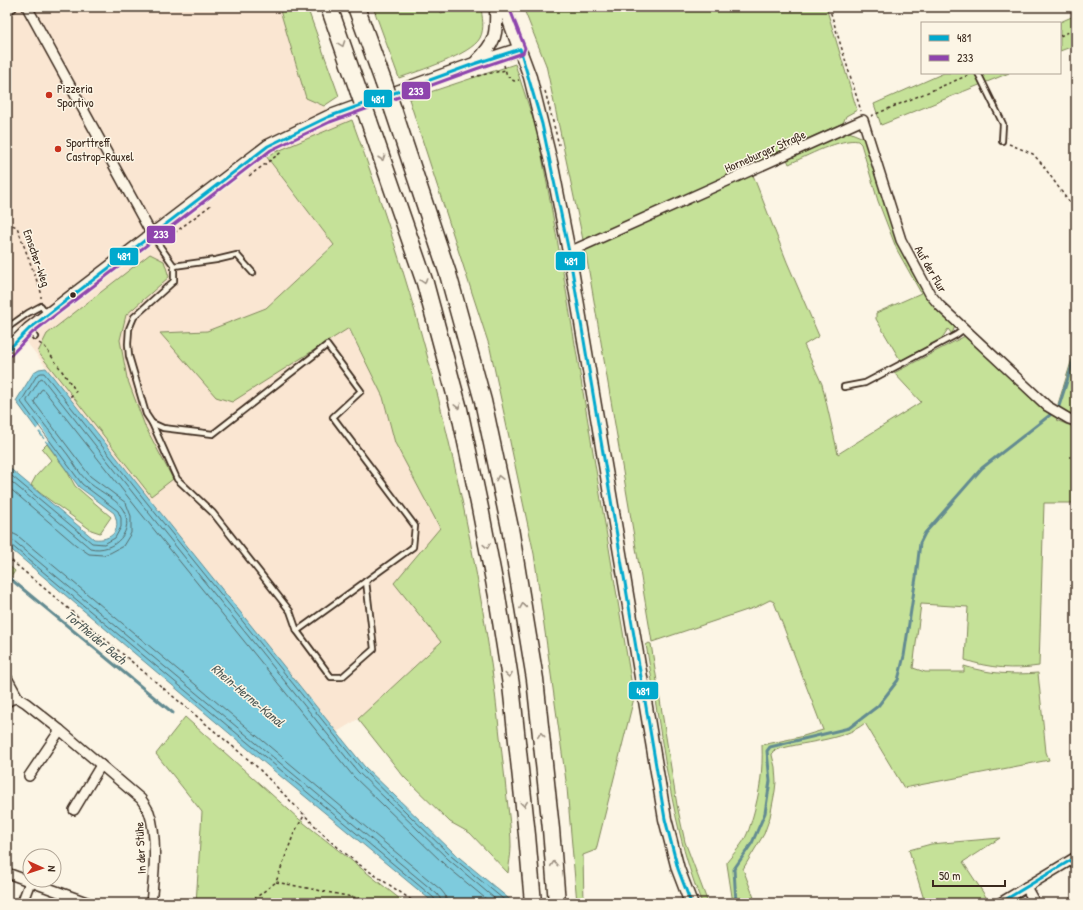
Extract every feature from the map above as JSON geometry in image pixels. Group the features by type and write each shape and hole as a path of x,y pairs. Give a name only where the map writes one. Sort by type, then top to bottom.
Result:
{"highway":[{"path":"329,7 424,283 458,409 480,508 511,685 533,903"},
{"path":"356,7 394,112 448,274 483,401 510,528 535,679 551,829 557,903"}],"main road":[{"path":"474,64 489,49 494,38 497,23 496,7"},
{"path":"504,7 530,77 552,166 569,252 664,819 678,869 691,903"},
{"path":"7,351 34,335 44,311 156,240 268,146 328,117 502,54 520,49"}],"street":[{"path":"7,10 12,7"},
{"path":"27,7 156,240"},
{"name":"Horneburger Straße","path":"569,252 863,120"},
{"name":"Auf der Flur","path":"863,120 901,240 930,294 964,329 1047,406 1069,419 1076,421"},
{"name":"In der Stühe","path":"7,678 18,698 60,730 141,799 149,812 152,824 155,866 151,903"},
{"path":"7,702 18,698"},
{"path":"29,776 60,730"},
{"path":"74,810 101,765"},
{"path":"1000,903 1076,857"},
{"path":"7,873 22,879"},
{"path":"1026,887 1035,903"},
{"path":"22,903 28,888"},
{"path":"47,888 89,903"}],"lane":[{"path":"978,74 1003,124 1002,141"},
{"path":"156,240 174,266 174,281 134,317 129,329 129,356 146,414 152,423 177,479 213,513 290,611 297,632 331,677 342,677 374,649 366,581"},
{"path":"174,266 216,260 237,255 253,273"},
{"path":"7,328 28,314 44,311"},
{"path":"844,387 865,383 956,335 964,329"},
{"path":"152,423 163,428 213,434 327,345 361,391 333,417 415,526 413,547 297,632"}],"path":[{"path":"829,7 861,108 863,120 971,74"},
{"path":"1061,36 1076,29"},
{"path":"502,54 507,76 514,81 530,77"},
{"path":"469,78 506,70"},
{"path":"1002,141 1033,154 1042,164 1076,212"},
{"path":"246,177 288,148"},
{"path":"156,240 212,204"},
{"name":"Emscher-Weg","path":"7,223 16,226 41,292 44,311"},
{"path":"34,335 45,347 76,391 69,398"},
{"path":"7,556 256,766 329,840 357,863 416,903"},
{"path":"249,903 276,882 294,833 304,814"},
{"path":"276,882 383,903"}],"shaded area":[{"path":"7,7 279,7 306,98 352,120 267,156 289,187 334,244 267,308 207,331 161,333 231,402 348,328 383,397 395,443 440,529 394,583 441,642 358,719 337,732 151,501 7,317"}],"green space":[{"path":"279,7 307,7 339,96 324,106 306,98"},
{"path":"373,7 438,7 441,13 461,7 481,7 483,22 482,34 475,44 455,56 431,67 399,78"},
{"path":"523,7 826,7 857,110 846,116 843,123 749,165 787,262 819,336 804,345 822,384 838,454 921,402 894,373 965,336 1058,418 1056,420 1076,428 1076,503 1044,503 1039,666 1001,668 965,660 968,607 921,604 913,668 925,672 964,672 964,666 983,671 1001,673 1038,673 1046,752 1049,760 904,788 865,723 856,729 833,738 773,751 772,755 775,767 776,782 770,817 764,834 743,869 756,903 733,903 727,862 748,832 758,798 762,764 762,745 800,737 823,730 774,602 770,600 756,607 652,642 586,254 546,65"},
{"path":"1076,15 1076,45 1061,51 1061,22"},
{"path":"515,64 538,134 563,272 634,698 596,850 583,855 584,903 577,903 567,788 534,554 490,348 409,99"},
{"path":"942,74 1007,74 881,125 874,104"},
{"path":"352,120 377,189 420,328 455,469 470,540 483,611 497,708 510,830 511,849 508,873 470,833 450,822 404,777 358,719 441,642 394,583 440,528 395,443 383,397 349,328 232,402 216,397 160,333 207,331 266,308 334,245 266,156"},
{"path":"849,132 861,137 866,142 898,240 955,326 952,334 948,329 942,338 902,360 899,358 876,319 876,313 921,293 897,250 878,201 861,144 858,141 843,142 824,148 789,164 787,159"},
{"path":"150,254 164,261 169,277 126,315 120,340 127,378 145,426 173,479 151,496 38,352 47,334"},
{"path":"1076,346 1076,415 1061,410 1058,404"},
{"path":"47,444 67,471 75,486 111,517 100,533 91,530 31,485 36,476 51,460 42,449"},
{"path":"7,564 15,571 7,583"},
{"path":"649,643 651,644 677,805 685,842 708,903 702,903 684,851 665,761 646,645"},
{"path":"185,717 299,819 405,903 196,903 202,812 156,754"},
{"path":"1000,838 963,862 986,897 988,903 925,903 909,850 931,844"}],"water":[{"name":"Rhein-Herne-Kanal","path":"46,368 364,766 454,853 514,903 434,903 267,765 7,546 7,466 94,539 106,538 110,536 114,533 117,525 114,513 79,487 16,401 34,372 39,369"}],"pier":[{"path":"40,425 50,440 47,442 46,440 44,442 42,440 45,438 40,431 37,433 35,431"}],"waterway":[{"path":"1059,406 1076,353"},
{"path":"736,903 734,869 752,843 765,813 770,781 767,751 770,747 849,728 878,706 898,680 904,656 920,543 925,533 982,468 1050,415"},
{"name":"Torfheider Bach","path":"7,576 173,713"}],"transit line":[{"name":"233","path":"11,355 32,333 271,150 330,122 523,53 525,48 509,7"},
{"name":"481","path":"520,49 542,124 569,252 665,819 678,869 691,903"},
{"name":"481","path":"7,351 29,329 268,146 328,117 474,64 520,49"},
{"name":"481","path":"1000,903 1076,857"}],"place":[{"name":"Pizzeria Sportivo","path":"49,95"},
{"name":"Sporttreff Castrop-Rauxel","path":"58,149"}]}
